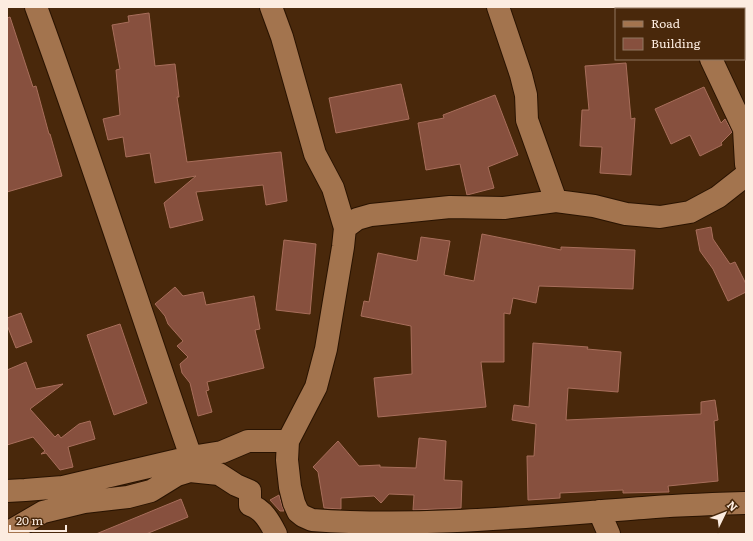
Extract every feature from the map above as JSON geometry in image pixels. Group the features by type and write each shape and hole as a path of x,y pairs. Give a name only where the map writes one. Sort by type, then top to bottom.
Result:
{"street":[{"path":"36,7 70,99 146,330 191,457"},
{"path":"271,7 282,37 315,154 333,188 345,228 326,349 316,387 288,441 287,460 290,487 298,512 312,520 335,528 746,503"},
{"path":"498,7 523,82 526,95 528,120 556,202"},
{"path":"711,60 744,129 746,164"},
{"path":"345,228 357,219 371,215 450,207 504,208 556,202 594,206 626,214 660,217 690,212 718,197 746,175"},
{"path":"7,490 63,487 191,457 222,452 248,441 288,441"},
{"path":"7,533 43,512 84,502 128,497 151,491 177,475 190,471 219,474 236,485 250,490 250,505 257,507 266,516 276,534"},
{"path":"599,511 609,534"}],"building":[{"path":"149,13 155,66 175,64 179,97 177,97 187,162 281,152 287,201 266,205 263,185 196,192 203,220 170,228 164,203 196,176 155,183 150,153 126,157 123,137 108,140 103,119 120,115 116,70 120,69 112,25 129,22 128,16"},
{"path":"10,17 33,87 36,86 62,176 7,192 7,18"},
{"path":"626,63 631,119 635,118 631,175 600,173 602,147 580,146 582,110 589,110 585,66"},
{"path":"401,84 409,119 336,133 329,98"},
{"path":"704,87 721,123 725,119 732,132 721,143 722,145 700,156 690,135 671,144 655,109"},
{"path":"495,95 518,155 488,167 494,188 467,195 460,164 426,170 418,123 444,118 443,115"},
{"path":"711,227 713,239 730,264 735,262 746,284 746,292 728,301 713,269 700,251 696,230"},
{"path":"482,234 561,250 561,247 635,250 633,289 539,286 536,303 513,298 510,314 504,313 504,362 481,362 486,407 378,417 374,378 412,374 411,326 361,316 364,301 369,302 378,253 417,261 421,237 450,241 444,275 474,281"},
{"path":"284,240 316,244 310,314 276,310"},
{"path":"175,287 183,296 203,292 206,305 254,296 260,329 255,330 264,368 207,382 209,390 206,391 212,412 198,416 190,383 182,373 180,364 188,357 177,346 183,341 168,324 165,316 155,304"},
{"path":"21,313 32,342 16,348 7,325 7,318"},
{"path":"120,324 147,403 114,415 87,335"},
{"path":"533,343 588,347 587,349 621,352 618,392 568,388 566,420 701,414 701,402 715,400 718,420 714,421 718,481 668,486 669,492 623,493 623,490 560,493 560,498 528,500 527,456 534,456 536,424 512,420 514,405 529,407"},
{"path":"26,362 36,389 63,384 30,409 55,437 58,434 61,438 79,424 90,421 95,439 68,447 73,467 60,470 46,453 41,454 45,451 33,437 7,445 7,370"},
{"path":"419,438 446,441 444,480 462,481 461,508 413,510 414,495 389,494 381,503 374,496 341,498 341,509 324,508 318,472 313,467 338,441 359,466 380,465 380,467 416,468"},
{"path":"279,495 284,511 280,511 270,500"},
{"path":"181,499 188,517 146,534 96,534"}]}
